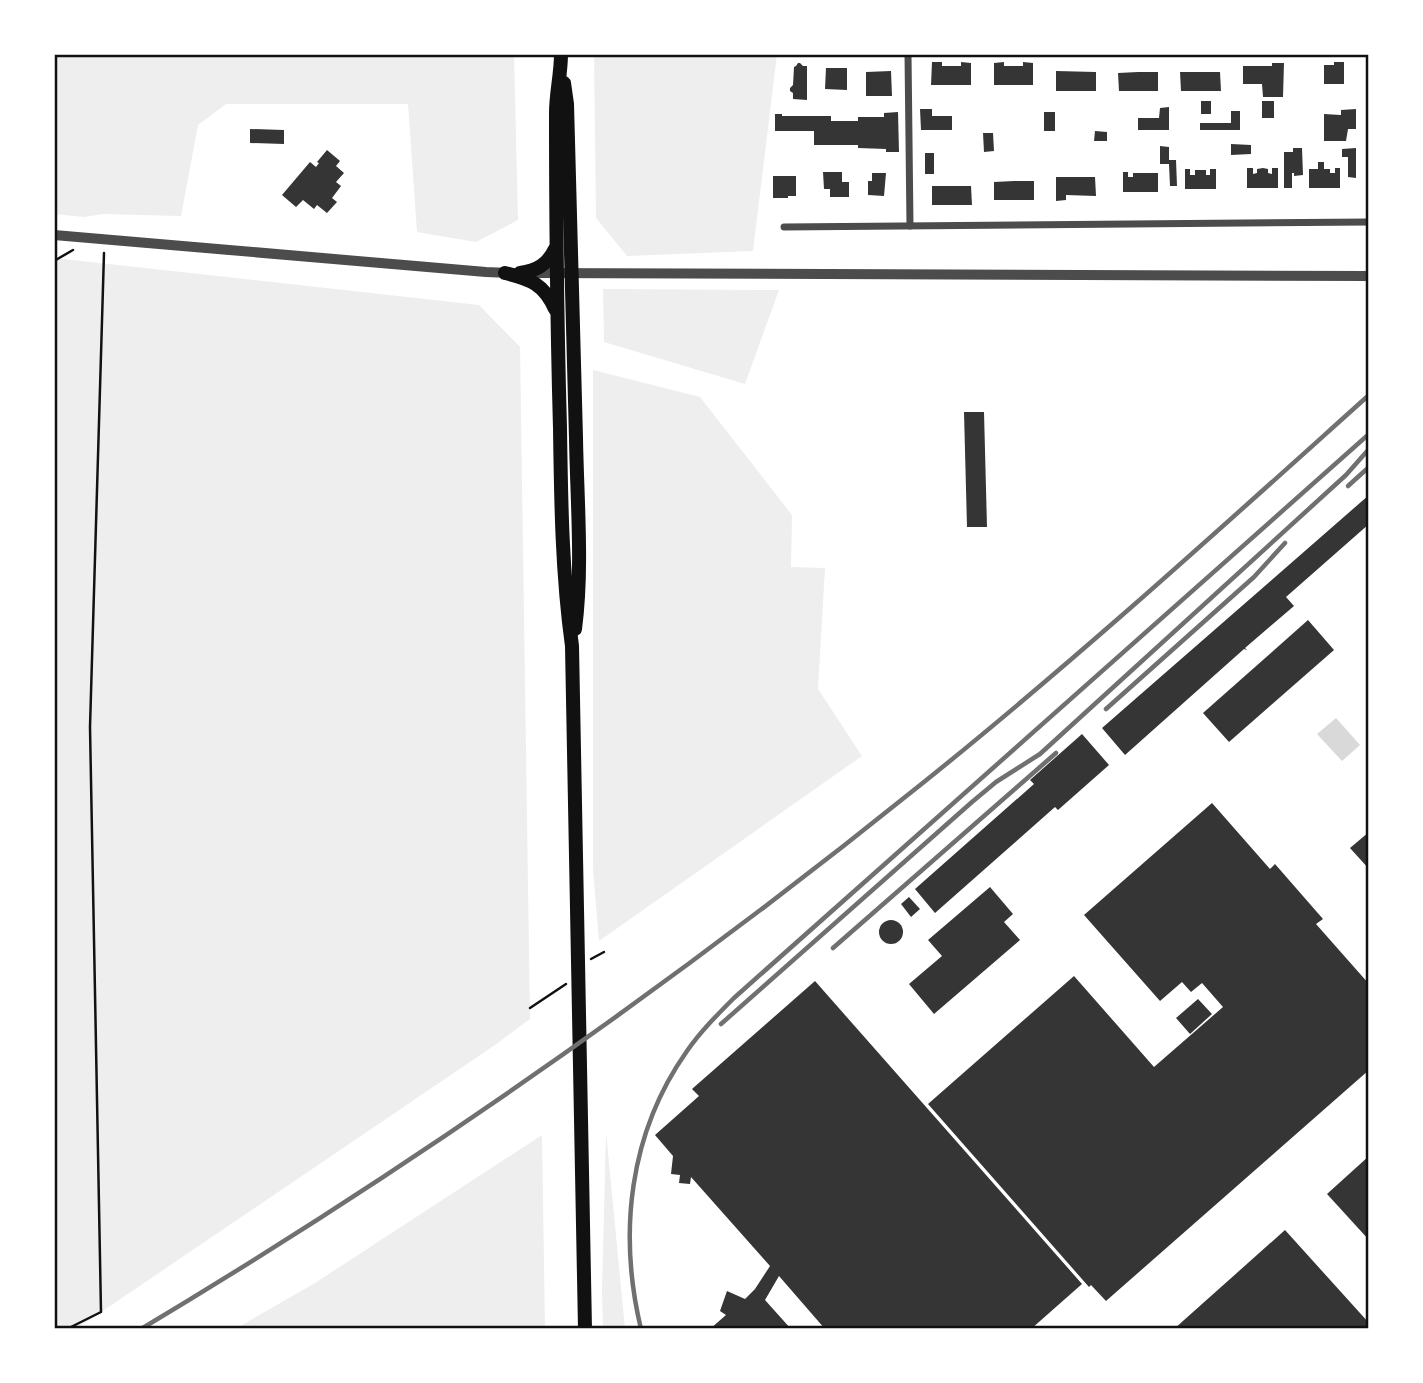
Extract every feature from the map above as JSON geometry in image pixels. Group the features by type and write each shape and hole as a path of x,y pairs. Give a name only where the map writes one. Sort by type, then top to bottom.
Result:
{"highway":[{"path":"561,61 556,103 556,274 562,526 566,603 572,646 585,1329"},
{"path":"561,61 568,104 573,274 578,605 572,646"},
{"path":"512,273 530,272 544,265 551,258 556,244"},
{"path":"512,273 542,288 557,318"}],"street":[{"path":"908,54 910,226"},
{"path":"784,227 1369,222"},
{"path":"54,235 512,273 1369,276"}],"path":[{"path":"67,1329 101,1312 90,727 104,239"},
{"path":"530,1008 562,986 578,979"}],"shaded area":[{"path":"54,54 514,54 518,220 476,242 417,232 408,104 226,104 198,125 181,216 103,214 84,217 54,214"},
{"path":"594,54 777,54 753,251 627,256 596,218"},
{"path":"54,258 479,305 520,347 530,1019 73,1329 54,1329"},
{"path":"603,289 779,290 745,384 604,342"},
{"path":"593,370 700,397 792,515 791,567 825,568 818,689 862,756 599,941 593,869"},
{"path":"1336,718 1360,745 1342,761 1317,734"},
{"path":"606,1132 625,1329 603,1329"},
{"path":"542,1135 545,1329 235,1329 315,1283"}],"building":[{"path":"932,62 942,62 942,66 971,63 971,85 931,85"},
{"path":"1004,62 1004,66 1033,63 1033,85 994,85 994,63"},
{"path":"1334,62 1344,62 1344,84 1324,84 1324,65 1334,65"},
{"path":"798,63 807,66 807,100 793,99 793,93 790,91 794,67"},
{"path":"1272,63 1284,63 1283,97 1263,97 1262,84 1243,84 1243,66 1272,66"},
{"path":"826,68 847,68 847,90 825,89"},
{"path":"891,71 892,96 866,96 866,72"},
{"path":"1056,71 1096,72 1096,91 1056,91"},
{"path":"1158,72 1158,91 1119,91 1118,73"},
{"path":"1180,72 1220,72 1221,91 1181,91"},
{"path":"1201,101 1211,101 1211,114 1201,114"},
{"path":"1262,101 1274,101 1274,118 1262,118"},
{"path":"1169,107 1169,130 1138,130 1138,118 1159,118 1160,108"},
{"path":"920,109 932,109 932,116 952,116 952,130 921,130"},
{"path":"1356,109 1356,129 1348,129 1346,141 1324,141 1324,114 1341,115 1341,110"},
{"path":"1231,111 1240,111 1240,130 1200,130 1200,123 1231,123"},
{"path":"898,112 899,152 858,148 858,145 814,145 814,131 775,131 775,114 831,116 831,121 858,121 858,117 884,117 884,113"},
{"path":"1044,112 1055,112 1055,131 1044,131"},
{"path":"250,129 284,130 284,144 250,143"},
{"path":"1095,131 1107,132 1107,141 1094,141"},
{"path":"983,133 993,133 994,151 984,152"},
{"path":"1231,144 1251,145 1251,154 1231,155"},
{"path":"1160,146 1169,147 1169,160 1176,160 1177,186 1170,186 1169,164 1160,164"},
{"path":"1293,148 1302,148 1303,175 1294,176 1292,173 1292,188 1284,188 1284,152 1293,152"},
{"path":"1356,148 1356,178 1348,177 1348,157 1342,157 1342,149"},
{"path":"327,150 340,161 336,166 344,173 336,182 341,186 332,198 337,202 327,213 317,205 314,209 303,200 296,207 282,195 310,162 316,167"},
{"path":"925,153 934,153 934,174 925,174"},
{"path":"1318,162 1324,162 1324,169 1330,169 1330,173 1335,173 1335,168 1340,168 1340,188 1309,188 1309,169 1318,169"},
{"path":"1247,168 1253,168 1253,174 1257,173 1257,169 1263,168 1272,174 1272,168 1278,168 1278,188 1247,188"},
{"path":"1185,169 1190,169 1190,175 1195,175 1195,170 1206,170 1206,175 1210,175 1210,169 1216,169 1216,189 1185,189"},
{"path":"823,172 842,172 842,182 849,182 849,197 830,197 830,189 824,189"},
{"path":"1123,172 1128,172 1128,177 1133,177 1133,173 1158,173 1158,192 1123,192"},
{"path":"872,173 886,173 884,196 868,195 868,181 872,181"},
{"path":"773,176 796,176 796,196 773,198"},
{"path":"1056,177 1095,177 1096,196 1066,195 1066,200 1056,201"},
{"path":"1034,181 1034,200 994,200 994,182"},
{"path":"932,186 971,186 972,205 932,205"},
{"path":"964,412 984,412 987,527 967,527"},
{"path":"1369,495 1369,524 1286,597 1294,606 1125,755 1102,728"},
{"path":"1308,620 1334,650 1229,742 1203,713"},
{"path":"1082,734 1109,765 1058,810 1055,807 935,913 915,889 1034,784 1030,780"},
{"path":"1212,803 1270,869 1275,864 1323,919 1316,924 1369,984 1369,1070 1106,1301 1091,1285 1089,1287 928,1104 1074,976 1154,1067 1223,1007 1202,983 1191,992 1182,982 1160,1001 1084,915"},
{"path":"1369,832 1369,869 1350,848"},
{"path":"990,887 1013,914 1004,922 1020,940 934,1014 909,984 942,956 928,940"},
{"path":"909,897 920,909 911,917 901,904"},
{"path":"891,920 899,924 903,932 899,940 891,944 883,940 879,932 883,924"},
{"path":"815,981 1082,1284 1031,1329 825,1329 779,1276 765,1300 791,1329 710,1329 726,1315 720,1311 727,1291 745,1299 770,1266 691,1177 690,1184 679,1183 680,1175 671,1174 673,1156 655,1135 699,1096 692,1089"},
{"path":"1198,999 1212,1014 1190,1034 1176,1018"},
{"path":"1369,1156 1369,1240 1327,1194"},
{"path":"1285,1230 1369,1323 1369,1329 1174,1329"}],"railway":[{"path":"141,1329 243,1267 444,1137 640,1000 736,929 924,782 1037,688 1149,592 1369,395"},
{"path":"641,1329 630,1257 634,1185 652,1116 667,1083 697,1037 734,998 1369,434"},
{"path":"721,1024 972,802 996,782 1040,754 1346,475 1369,449"},
{"path":"1348,486 1369,467"},
{"path":"1106,709 1254,577 1285,543"},
{"path":"833,948 1056,753"}]}
